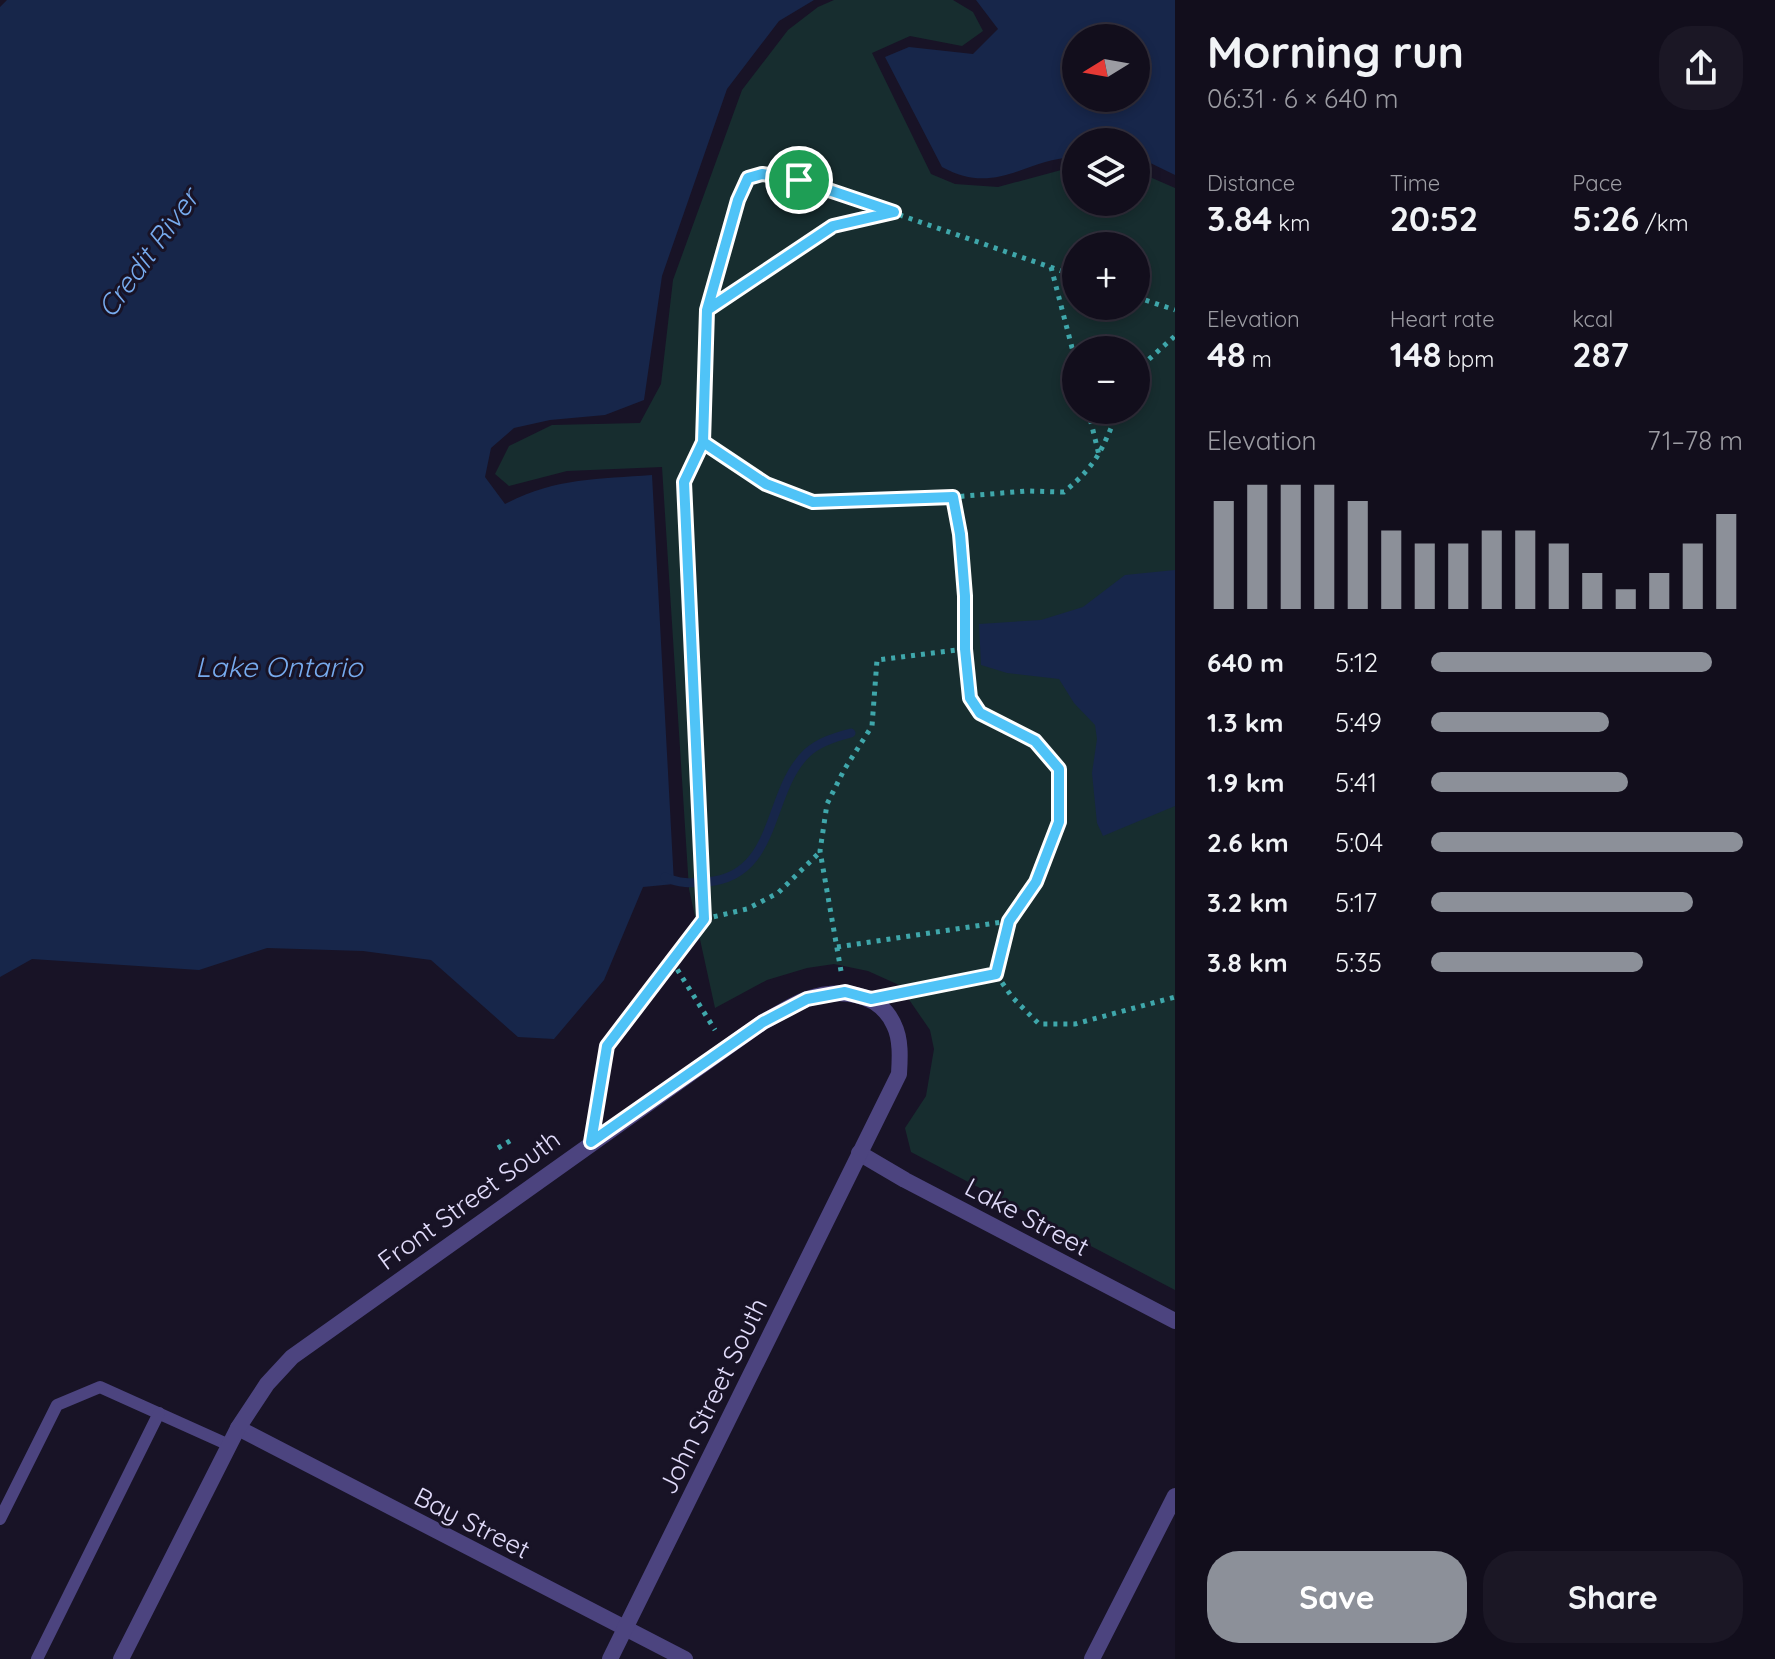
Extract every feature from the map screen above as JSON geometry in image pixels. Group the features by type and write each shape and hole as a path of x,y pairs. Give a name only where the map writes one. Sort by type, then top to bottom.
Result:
{"street":[{"name":"Front Street South","path":"121,1659 238,1428 267,1384 292,1357 763,1022 807,999 845,992 871,999"},
{"path":"859,1153 899,1074 900,1050 894,1024 871,999"},
{"name":"Lake Street","path":"859,1153 1175,1321"},
{"name":"John Street South","path":"610,1659 859,1153"},
{"name":"Bay Street","path":"238,1428 685,1659"},
{"path":"1092,1659 1175,1496"}],"lane":[{"path":"0,1519 57,1405 100,1387 229,1445"},
{"path":"37,1659 159,1413"}],"path":[{"path":"591,1142 607,1046 704,919 684,482 703,442 707,310 738,200 748,178 762,174 799,180 1062,271"},
{"path":"707,310 833,226 894,212"},
{"path":"1051,267 1069,336"},
{"path":"1150,302 1175,310"},
{"path":"1150,358 1175,336"},
{"path":"1092,424 1100,456"},
{"path":"703,442 766,484 813,502 953,497 1027,491 1064,492 1084,476 1100,456 1113,424"},
{"path":"953,497 964,581 965,649 970,698 980,713 1035,741 1059,769 1059,822 1036,882 1009,921 996,974 1012,997 1039,1024 1075,1024 1175,997"},
{"path":"845,992 820,851 827,804 872,726 877,660 965,649"},
{"path":"704,919 747,909 778,893 820,851"},
{"path":"837,947 1009,921"},
{"path":"672,961 726,1048"},
{"path":"871,999 996,974"},
{"path":"498,1148 513,1139"}],"green space":[{"path":"834,0 953,0 973,12 983,31 962,46 910,36 872,53 931,174 955,184 998,187 1062,170 1062,216 1150,216 1150,177 1175,188 1175,1290 911,1152 905,1128 926,1096 934,1049 930,1030 899,985 868,971 834,964 767,980 715,1008 689,889 662,467 567,471 509,486 495,474 509,446 552,425 640,423 661,384 673,280 742,90 788,30 818,7"}],"water":[{"name":"Lake Ontario","path":"7,0 814,0 779,21 727,89 662,276 644,400 605,415 550,420 514,428 491,448 485,477 505,504 559,484 652,475 674,884 643,887 604,980 554,1039 518,1037 431,960 363,951 267,948 199,970 32,959 0,977 0,7"},
{"path":"976,0 1175,0 1175,175 1150,163 1150,128 1062,128 1062,159 995,177 961,175 942,167 885,57 909,47 973,54 998,29"},
{"path":"1175,570 1175,806 1103,836 1097,823 1092,773 1097,739 1095,725 1074,703 1059,679 1007,673 981,665 979,624 1041,620 1083,607 1125,575"}],"waterway":[{"path":"665,877 680,882 707,882 730,876 747,865 769,830 794,769 817,746 851,733"}],"route":[{"path":"799,180 762,174 748,178 738,200 707,310 703,442 684,482 704,919 607,1046 591,1142 763,1022 807,999 845,992 871,999 996,974 1009,921 1036,882 1059,822 1059,769 1035,741 980,713 970,698 960,534 953,497 813,502 766,484 703,442 705,376 707,310 833,226 894,212 799,180"}],"water label":[{"name":"Credit River","path":"148,253"}]}
